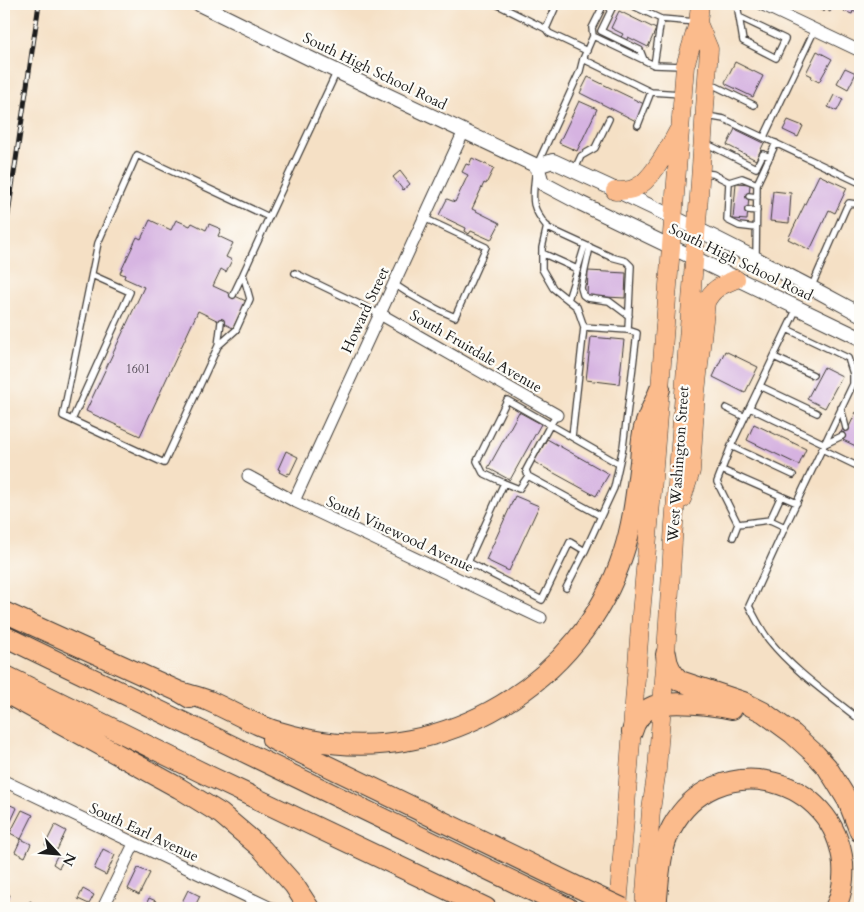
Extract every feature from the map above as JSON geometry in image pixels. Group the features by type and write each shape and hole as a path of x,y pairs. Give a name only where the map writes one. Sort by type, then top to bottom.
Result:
{"highway":[{"path":"4,612 180,692 207,701 258,725 278,732 335,744 359,745 418,739 454,728 477,719 497,708 530,686 557,663 580,638 598,611 607,595 624,554 633,514 644,428 660,390"},
{"path":"4,636 568,908"},
{"path":"666,654 667,665 680,681 743,702 763,712 803,743 828,767 848,801 860,832"},
{"path":"4,675 209,776 486,908"},
{"path":"4,692 179,788 221,814 262,849 294,885 309,908"},
{"path":"180,692 204,707 620,908"},
{"path":"632,732 635,722 643,713 653,707 662,705 710,705 779,724"},
{"path":"656,908 666,840 671,827 684,809 695,798 717,785 754,779 767,780 794,790 817,806 830,823 837,836 843,862 841,891 835,908"}],"main road":[{"name":"West Washington Street","path":"620,908 632,732 685,66 698,23 700,4"},
{"name":"West Washington Street","path":"644,908 666,654 707,83 709,49 698,23"},
{"path":"615,190 630,190 643,183 660,162 680,128"},
{"path":"674,524 691,471 696,392 706,302 716,289 736,279"}],"street":[{"name":"South High School Road","path":"199,4 537,166 553,161 615,190 756,259 860,314"},
{"path":"761,4 860,51"},
{"name":"Howard Street","path":"294,500 464,131"},
{"name":"South High School Road","path":"537,166 542,183 860,338"},
{"name":"South Fruitdale Avenue","path":"380,314 557,415"},
{"name":"South Vinewood Avenue","path":"248,476 294,500 541,618"},
{"name":"South Earl Avenue","path":"4,781 271,908"},
{"path":"103,908 134,844"}],"lane":[{"path":"496,4 587,51"},
{"path":"546,29 557,4"},
{"path":"604,4 592,28 593,36 580,71 537,166 532,196 533,203 547,226 611,258 626,261 631,266 628,330"},
{"path":"614,4 601,31 640,50 644,60"},
{"path":"629,4 661,19 698,23"},
{"path":"737,4 739,17 743,41 776,58 785,39 739,17"},
{"path":"654,65 661,19"},
{"path":"764,137 815,29"},
{"path":"593,36 654,65 685,66"},
{"path":"583,60 651,92 683,94"},
{"path":"233,295 337,71"},
{"path":"707,83 754,105"},
{"path":"638,125 651,92"},
{"path":"705,115 724,119 860,183"},
{"path":"574,171 581,156 595,148 609,119"},
{"path":"703,142 756,168 763,154 770,157"},
{"path":"756,259 757,184 776,143"},
{"path":"221,322 218,346 164,463 63,416 98,243 137,155 269,217"},
{"path":"701,173 713,174 729,182 742,178 757,184"},
{"path":"729,182 732,194 731,208 727,220 739,226 756,228"},
{"path":"749,196 757,197"},
{"path":"811,288 846,208 849,203 860,206"},
{"path":"748,210 757,211"},
{"path":"394,284 412,297 455,316 486,246 424,218"},
{"path":"547,226 542,248 542,269 553,288 577,307 584,327 572,437"},
{"path":"568,300 577,269 588,246"},
{"path":"588,246 581,288 583,295 587,298 610,301 629,316"},
{"path":"542,253 577,269"},
{"path":"295,273 380,314"},
{"path":"218,346 236,330 250,299 244,274"},
{"path":"72,420 130,292 92,275"},
{"path":"738,524 717,482 745,417 797,308"},
{"path":"566,588 614,488 623,447 638,333 628,330 584,327"},
{"path":"787,329 848,358 853,374 853,384"},
{"path":"774,357 812,375"},
{"path":"853,374 860,358"},
{"path":"860,378 853,384 841,408 748,606 768,638 780,652 802,673 860,720"},
{"path":"760,386 817,413"},
{"path":"528,476 519,489 483,473 477,461 507,400 619,464"},
{"path":"726,408 745,417"},
{"path":"750,408 857,466 860,458"},
{"path":"841,408 846,428"},
{"path":"557,415 526,470 528,476 601,516"},
{"path":"823,447 842,436"},
{"path":"732,446 793,475"},
{"path":"722,470 797,503"},
{"path":"504,483 468,562 542,600 570,542 585,551"},
{"path":"770,520 781,496"},
{"path":"738,524 770,520 785,527"},
{"path":"732,537 738,524"}],"building":[{"path":"816,4 834,4 830,12 825,9 824,12 815,7"},
{"path":"838,4 860,4 860,7 857,13 853,11 852,14 844,11 845,7"},
{"path":"619,11 656,29 648,47 628,37 626,41 620,39 623,34 611,28"},
{"path":"817,51 832,59 819,82 806,73"},
{"path":"735,62 763,76 753,97 726,84 725,82"},
{"path":"845,68 856,73 848,89 837,83"},
{"path":"588,77 644,104 636,121 580,93"},
{"path":"834,95 843,99 837,111 828,107"},
{"path":"579,101 597,109 577,151 559,143"},
{"path":"788,120 803,126 798,137 783,130"},
{"path":"735,129 764,143 756,160 727,145"},
{"path":"472,158 494,168 486,184 484,183 472,209 500,223 491,240 471,231 469,234 465,231 466,228 439,215 447,199 455,202 468,175 462,172 466,164 469,165"},
{"path":"400,171 410,184 403,190 393,177"},
{"path":"819,175 847,188 835,213 829,210 810,250 788,239"},
{"path":"736,183 750,184 747,220 733,219"},
{"path":"773,191 791,193 789,223 770,221"},
{"path":"150,220 171,230 176,220 190,226 192,223 206,230 209,224 221,229 218,236 233,243 226,257 232,260 226,272 221,269 213,286 246,301 233,328 198,311 140,436 86,411 144,287 124,278 125,275 120,273 137,237 141,239"},
{"path":"588,271 626,273 625,298 587,296"},
{"path":"591,337 624,340 619,384 586,380"},
{"path":"725,351 758,367 745,393 713,377"},
{"path":"824,367 842,376 825,408 807,399"},
{"path":"519,412 541,424 510,480 488,468"},
{"path":"856,412 860,414 860,448 843,440 845,437 840,434 844,427 848,429"},
{"path":"754,424 806,449 799,465 747,440"},
{"path":"547,439 609,474 596,496 534,462"},
{"path":"286,451 298,457 290,474 288,473 287,476 279,472 280,470 278,469"},
{"path":"515,496 539,506 509,571 486,560"},
{"path":"6,803 17,808 6,832 4,831 4,808"},
{"path":"22,810 33,815 21,839 10,833"},
{"path":"55,825 66,831 57,850 45,845"},
{"path":"21,839 31,844 25,857 15,852"},
{"path":"103,849 115,855 106,875 94,869"},
{"path":"57,856 64,859 59,868 53,864"},
{"path":"138,868 150,873 139,895 128,889"},
{"path":"83,889 94,895 89,904 78,899"},
{"path":"188,890 200,896 194,908 179,908"},
{"path":"4,891 10,895 5,905 4,904"},
{"path":"149,898 156,901 152,908 145,907"},
{"path":"30,901 36,905 34,908 26,908"}],"railway":[{"path":"4,241 39,4"}]}
